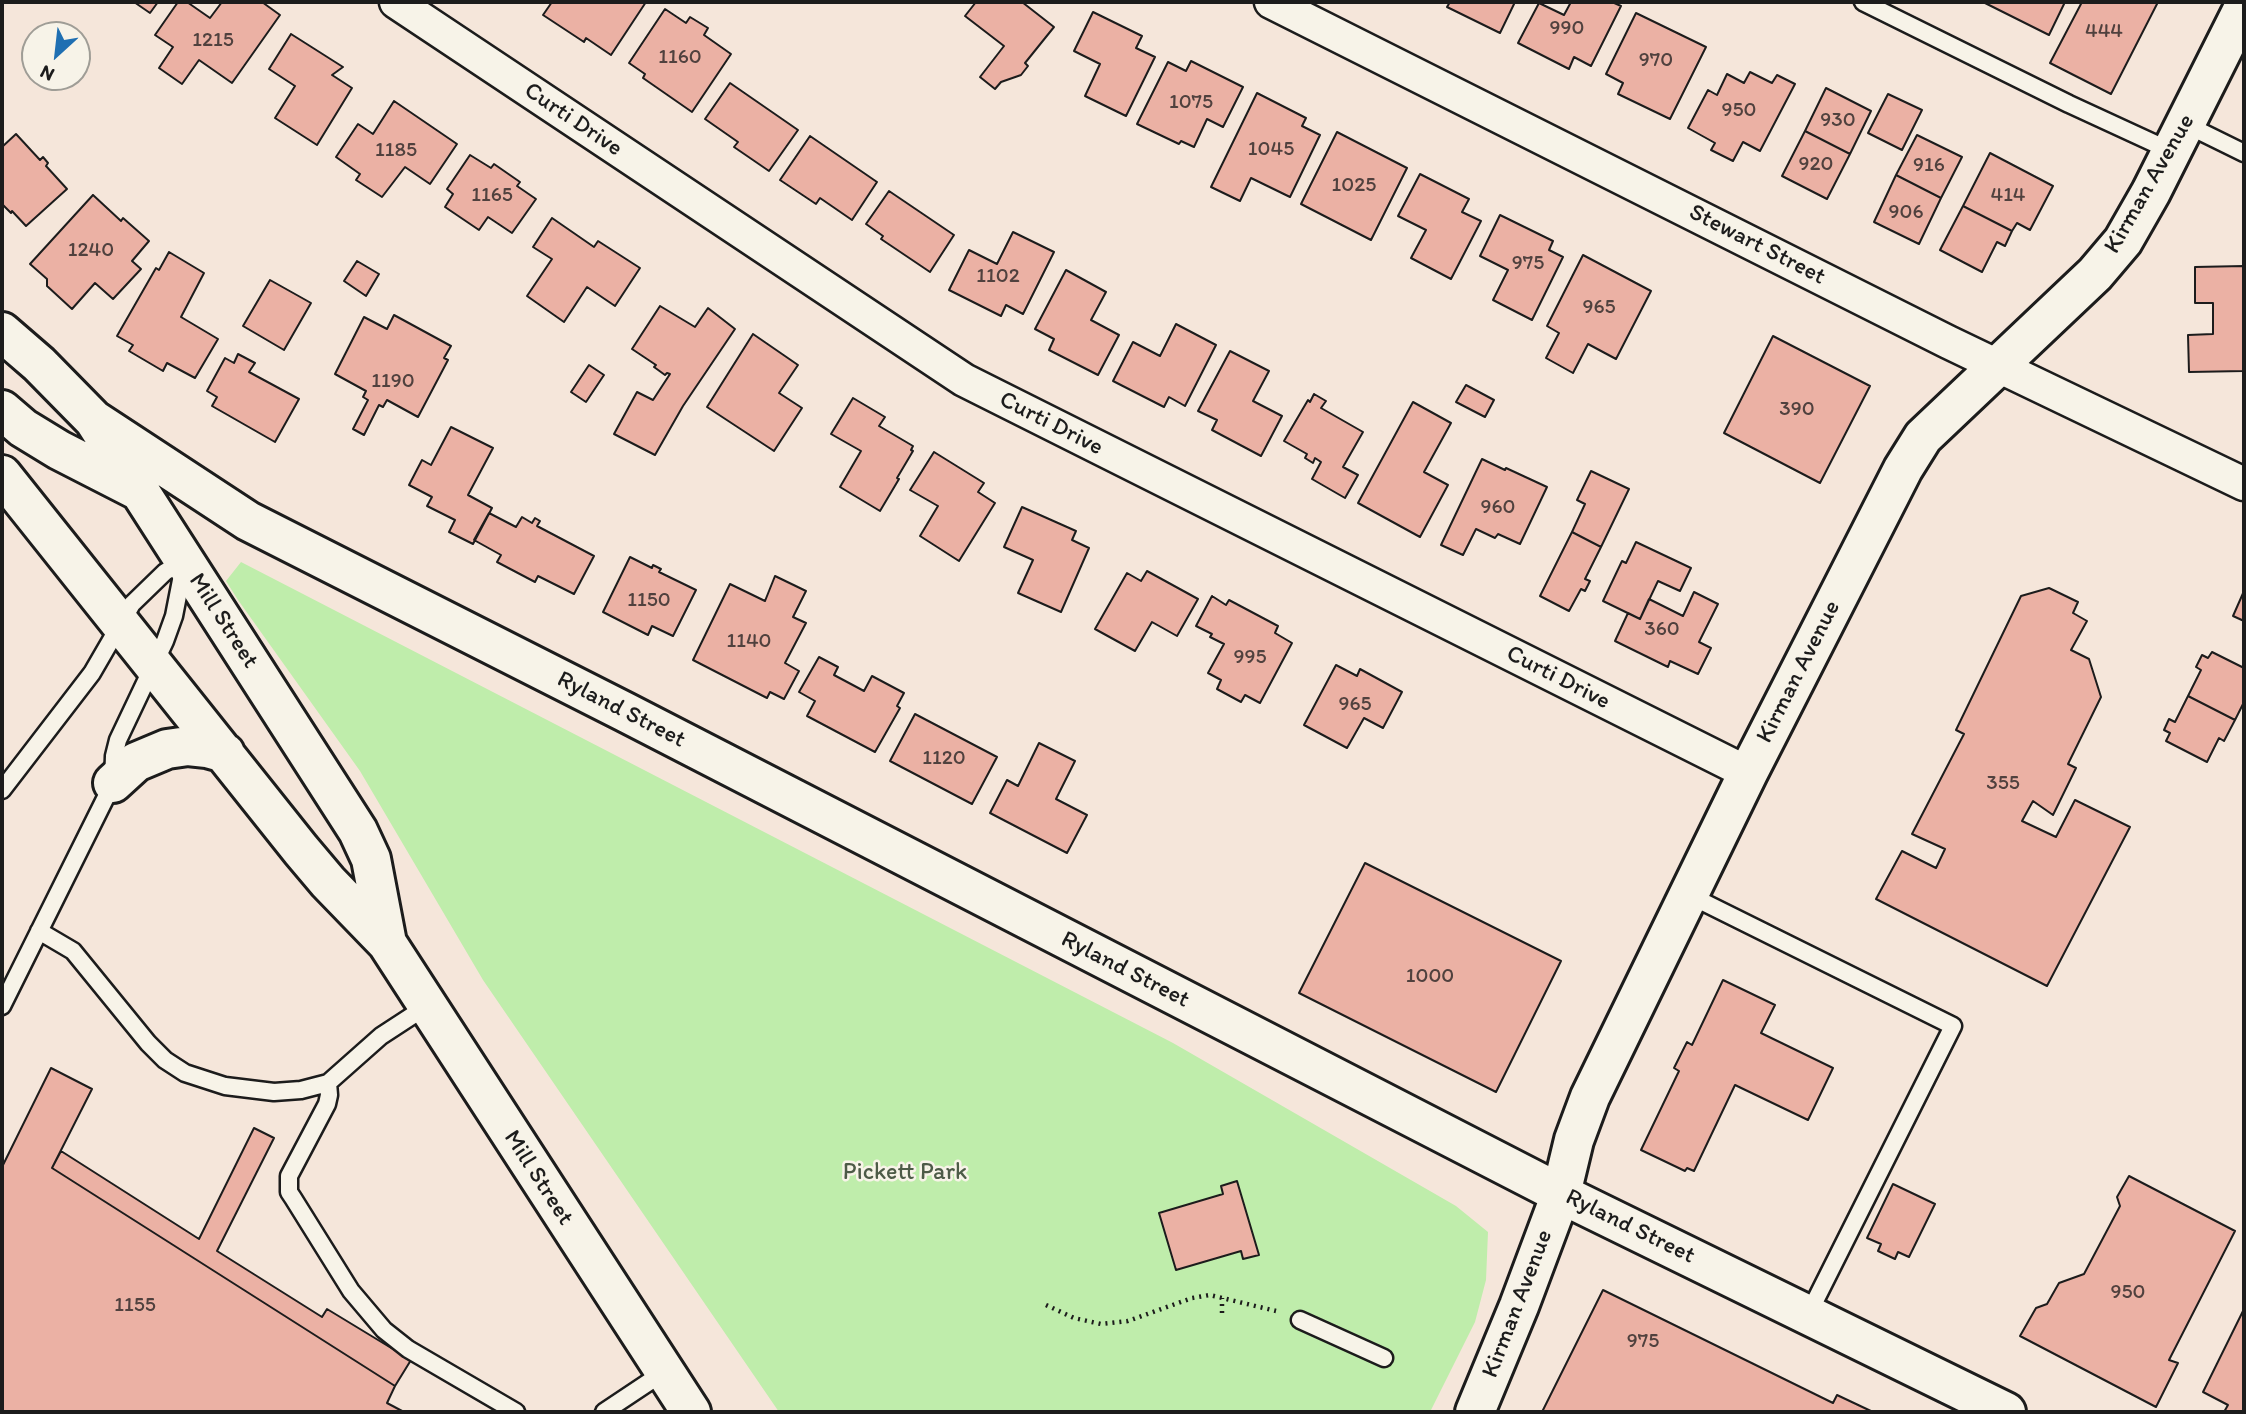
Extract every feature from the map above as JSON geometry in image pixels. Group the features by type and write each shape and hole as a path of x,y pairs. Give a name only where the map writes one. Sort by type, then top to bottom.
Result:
{"main road":[{"name":"Kirman Avenue","path":"1475,1412 1561,1194 1574,1140 1590,1097 1748,773 1903,469 1923,438 2095,274 2123,241 2151,192 2244,7"},
{"name":"Mill Street","path":"2,332 94,420 358,831 370,859 387,943"},
{"path":"2,410 23,428 59,450 142,493 206,513 248,521"},
{"path":"94,420 248,521"},
{"name":"Mill Street","path":"2,475 328,882 387,943 691,1412"},
{"name":"Ryland Street","path":"248,521 638,718 1561,1194 2006,1412"},
{"path":"113,783 136,762 167,749 188,746 225,753"}],"street":[{"name":"Curti Drive","path":"396,2 964,380 1748,773"},
{"name":"Stewart Street","path":"1271,2 1948,342 1999,364 2244,484"}],"lane":[{"path":"1863,2 2069,104 2178,137 2244,153"},
{"path":"2,790 86,680 120,623 147,587 185,560"},
{"path":"2,1006 113,783 114,755 118,740 155,666 174,616 185,560"},
{"path":"1689,895 1953,1026 1808,1315"},
{"path":"39,931 73,951 148,1043 165,1059 185,1073 205,1081 260,1092 300,1090 328,1083 381,1036 427,1006"},
{"path":"328,1083 329,1095 323,1113 289,1176 289,1192 351,1291 384,1330 408,1349 516,1412"},
{"path":"1300,1321 1384,1358"},
{"path":"604,1412 664,1372"}],"path":[{"path":"1046,1305 1074,1318 1101,1324 1129,1321 1192,1298 1210,1295 1275,1311 1300,1321"},
{"path":"1222,1298 1222,1313"}],"green space":[{"name":"Pickett Park","path":"241,562 1173,1043 1456,1206 1488,1232 1486,1280 1475,1322 1430,1412 779,1412 483,980 360,771 238,600 226,581"}],"building":[{"path":"134,2 158,2 150,13"},
{"path":"178,2 187,2 210,18 222,2 262,2 280,15 232,83 199,60 182,84 159,68 173,47 155,35"},
{"path":"552,2 646,2 611,55 586,38 584,42 543,15"},
{"path":"976,2 1022,2 1054,27 1025,63 1028,66 1021,75 1001,82 995,89 980,77 1004,46 965,16"},
{"path":"1450,2 1515,2 1500,33 1447,7"},
{"path":"1571,2 1612,2 1621,6 1591,66 1574,57 1569,69 1518,43 1539,3 1564,15"},
{"path":"1983,2 2065,2 2049,35"},
{"path":"2082,2 2158,2 2111,94 2050,63"},
{"path":"665,9 686,23 690,17 708,28 704,35 731,54 692,112 643,78 645,74 629,63"},
{"path":"1093,12 1142,36 1136,48 1155,57 1126,116 1085,96 1100,64 1074,51"},
{"path":"1636,13 1706,47 1670,119 1618,94 1623,83 1606,74"},
{"path":"291,34 343,67 332,75 352,88 317,145 275,118 295,86 269,69"},
{"path":"1191,61 1243,87 1223,127 1207,119 1194,147 1181,141 1179,144 1137,124 1168,62 1186,71"},
{"path":"1750,72 1772,83 1777,75 1795,84 1760,151 1743,142 1733,161 1711,150 1715,143 1688,128 1708,90 1717,95 1727,74 1744,83"},
{"path":"730,83 798,130 769,171 734,147 738,142 705,119"},
{"path":"1826,88 1871,111 1850,154 1805,131"},
{"path":"1257,93 1306,118 1302,126 1320,135 1290,197 1251,178 1240,201 1211,187"},
{"path":"1888,94 1922,110 1902,150 1868,133"},
{"path":"394,101 457,144 430,184 405,167 382,197 356,180 360,174 336,157 358,124 373,134"},
{"path":"1805,131 1850,154 1827,199 1782,176"},
{"path":"1337,132 1407,168 1371,240 1301,204"},
{"path":"16,134 40,160 43,157 48,163 46,166 67,189 26,226 2,204 2,147"},
{"path":"1917,135 1962,157 1941,198 1896,175"},
{"path":"810,136 877,182 852,220 820,198 816,204 780,180"},
{"path":"1990,153 2053,186 2030,230 2017,223 2012,231 1963,206"},
{"path":"470,155 491,168 494,164 520,182 517,186 536,199 512,233 488,217 479,230 445,207 453,194 447,189"},
{"path":"1420,174 1469,199 1462,212 1481,221 1451,279 1411,258 1426,230 1398,216"},
{"path":"1896,175 1941,198 1919,244 1874,222"},
{"path":"889,191 954,235 930,272 881,239 883,236 866,224"},
{"path":"93,195 121,221 123,218 149,241 132,261 141,269 113,299 95,283 72,309 47,286 47,279 30,264"},
{"path":"1963,206 2012,231 2005,246 1997,242 1982,272 1940,250"},
{"path":"1500,215 1553,241 1549,250 1563,257 1532,320 1493,300 1508,270 1480,256"},
{"path":"552,218 594,247 598,241 640,268 615,306 587,287 564,322 527,296 552,259 533,247"},
{"path":"1013,232 1054,252 1023,314 1006,305 1001,316 949,290 969,250 997,264"},
{"path":"169,252 204,273 181,317 218,339 195,378 167,363 163,371 129,351 133,345 117,336 156,268 159,270"},
{"path":"1583,255 1651,291 1616,359 1588,344 1573,373 1546,358 1559,333 1547,326"},
{"path":"357,261 379,274 366,296 344,281"},
{"path":"2244,266 2244,371 2189,372 2188,335 2213,334 2213,303 2195,303 2195,267"},
{"path":"1066,270 1106,292 1091,320 1119,335 1098,375 1049,350 1054,339 1035,329"},
{"path":"270,280 311,303 284,350 243,326"},
{"path":"660,306 695,327 708,308 735,329 683,406 655,455 614,434 637,392 653,400 670,374 665,375 654,367 656,365 632,349"},
{"path":"394,315 451,346 444,358 448,360 418,417 387,400 383,407 379,405 364,435 353,429 368,400 363,397 366,391 335,374 364,317 387,329"},
{"path":"1176,324 1216,345 1185,406 1169,397 1164,407 1113,381 1133,342 1160,356"},
{"path":"753,334 798,365 779,393 802,408 774,451 707,407"},
{"path":"1773,336 1870,386 1820,483 1724,433"},
{"path":"1230,351 1269,371 1253,401 1282,416 1261,456 1212,430 1217,420 1198,411"},
{"path":"238,354 255,363 249,372 299,399 275,442 212,406 217,397 207,391 225,358 234,363"},
{"path":"589,365 604,375 586,402 571,392"},
{"path":"1466,385 1494,400 1485,417 1456,402"},
{"path":"1314,394 1326,401 1321,408 1363,432 1343,467 1358,475 1345,498 1312,479 1321,462 1315,458 1313,463 1305,458 1307,454 1284,441"},
{"path":"853,398 885,417 879,426 913,446 913,451 897,478 899,479 880,511 840,487 861,451 831,434"},
{"path":"1413,402 1451,423 1424,472 1448,485 1420,537 1358,503"},
{"path":"451,427 493,448 468,495 492,508 473,544 449,532 455,520 427,506 432,497 409,485 422,460 431,465"},
{"path":"934,452 984,483 978,492 995,503 959,561 920,536 938,506 910,490"},
{"path":"1482,459 1547,487 1520,544 1498,534 1495,538 1476,529 1463,555 1441,545"},
{"path":"1591,471 1629,489 1601,547 1572,532 1585,504 1577,500"},
{"path":"1022,507 1076,531 1072,540 1089,548 1061,612 1018,593 1033,560 1004,547"},
{"path":"489,513 516,527 522,517 532,523 535,518 540,521 537,526 594,556 574,594 538,576 535,582 497,562 501,555 474,540"},
{"path":"1572,532 1601,547 1585,579 1590,581 1585,591 1581,589 1569,611 1540,596"},
{"path":"1636,542 1691,568 1680,591 1658,581 1640,619 1603,601 1622,561 1626,563"},
{"path":"630,557 652,568 653,565 661,569 659,572 696,590 673,636 652,626 648,635 603,612"},
{"path":"1147,571 1198,599 1177,636 1152,622 1135,651 1095,629 1127,573 1141,581"},
{"path":"775,576 806,591 793,617 806,623 785,663 799,671 784,699 770,692 767,698 693,660 730,584 765,601"},
{"path":"2049,588 2078,602 2073,613 2087,621 2071,650 2089,659 2101,697 2068,764 2076,768 2053,815 2033,801 2022,821 2056,837 2075,800 2130,827 2047,986 1876,899 1902,851 1936,868 1945,849 1912,834 1964,734 1956,730 2021,596"},
{"path":"2244,591 2244,621 2233,616"},
{"path":"1694,592 1718,604 1699,642 1711,648 1698,674 1670,661 1668,667 1615,641 1628,613 1640,619 1649,599 1683,616"},
{"path":"1212,596 1226,605 1229,600 1278,626 1275,633 1292,643 1260,703 1245,695 1241,702 1217,689 1221,680 1208,673 1224,644 1196,626"},
{"path":"2212,652 2244,668 2244,702 2235,720 2188,696 2201,670 2196,667 2202,655 2208,658"},
{"path":"819,657 838,667 834,675 864,691 872,676 904,693 897,706 900,708 875,752 807,716 815,701 799,692"},
{"path":"1336,665 1357,676 1360,669 1402,692 1383,728 1364,718 1347,748 1304,725"},
{"path":"2188,696 2235,720 2224,741 2219,738 2207,762 2166,741 2170,733 2164,730 2169,719 2175,722"},
{"path":"915,714 997,757 972,804 890,761"},
{"path":"1039,743 1075,761 1056,799 1087,815 1067,853 990,813 1007,780 1018,786"},
{"path":"1365,863 1561,961 1496,1092 1299,993"},
{"path":"1723,980 1775,1005 1761,1033 1833,1068 1808,1120 1735,1085 1694,1171 1687,1168 1685,1171 1641,1150 1679,1071 1674,1068 1687,1042 1692,1045"},
{"path":"51,1068 92,1089 52,1168 395,1386 387,1403 404,1412 2,1412 2,1167"},
{"path":"254,1128 274,1138 217,1251 322,1317 327,1309 411,1360 395,1386 52,1168 61,1151 199,1239"},
{"path":"2129,1176 2235,1231 2169,1360 2178,1363 2156,1407 2020,1336 2036,1308 2047,1304 2059,1283 2084,1274 2120,1206 2117,1197"},
{"path":"1237,1181 1259,1255 1243,1259 1241,1251 1176,1270 1159,1213 1223,1194 1221,1186"},
{"path":"1893,1184 1935,1204 1909,1257 1898,1252 1895,1259 1878,1251 1881,1244 1867,1238"},
{"path":"1603,1290 1833,1403 1837,1395 1873,1412 1542,1412"},
{"path":"2244,1309 2244,1412 2224,1412 2228,1405 2203,1392"}]}
